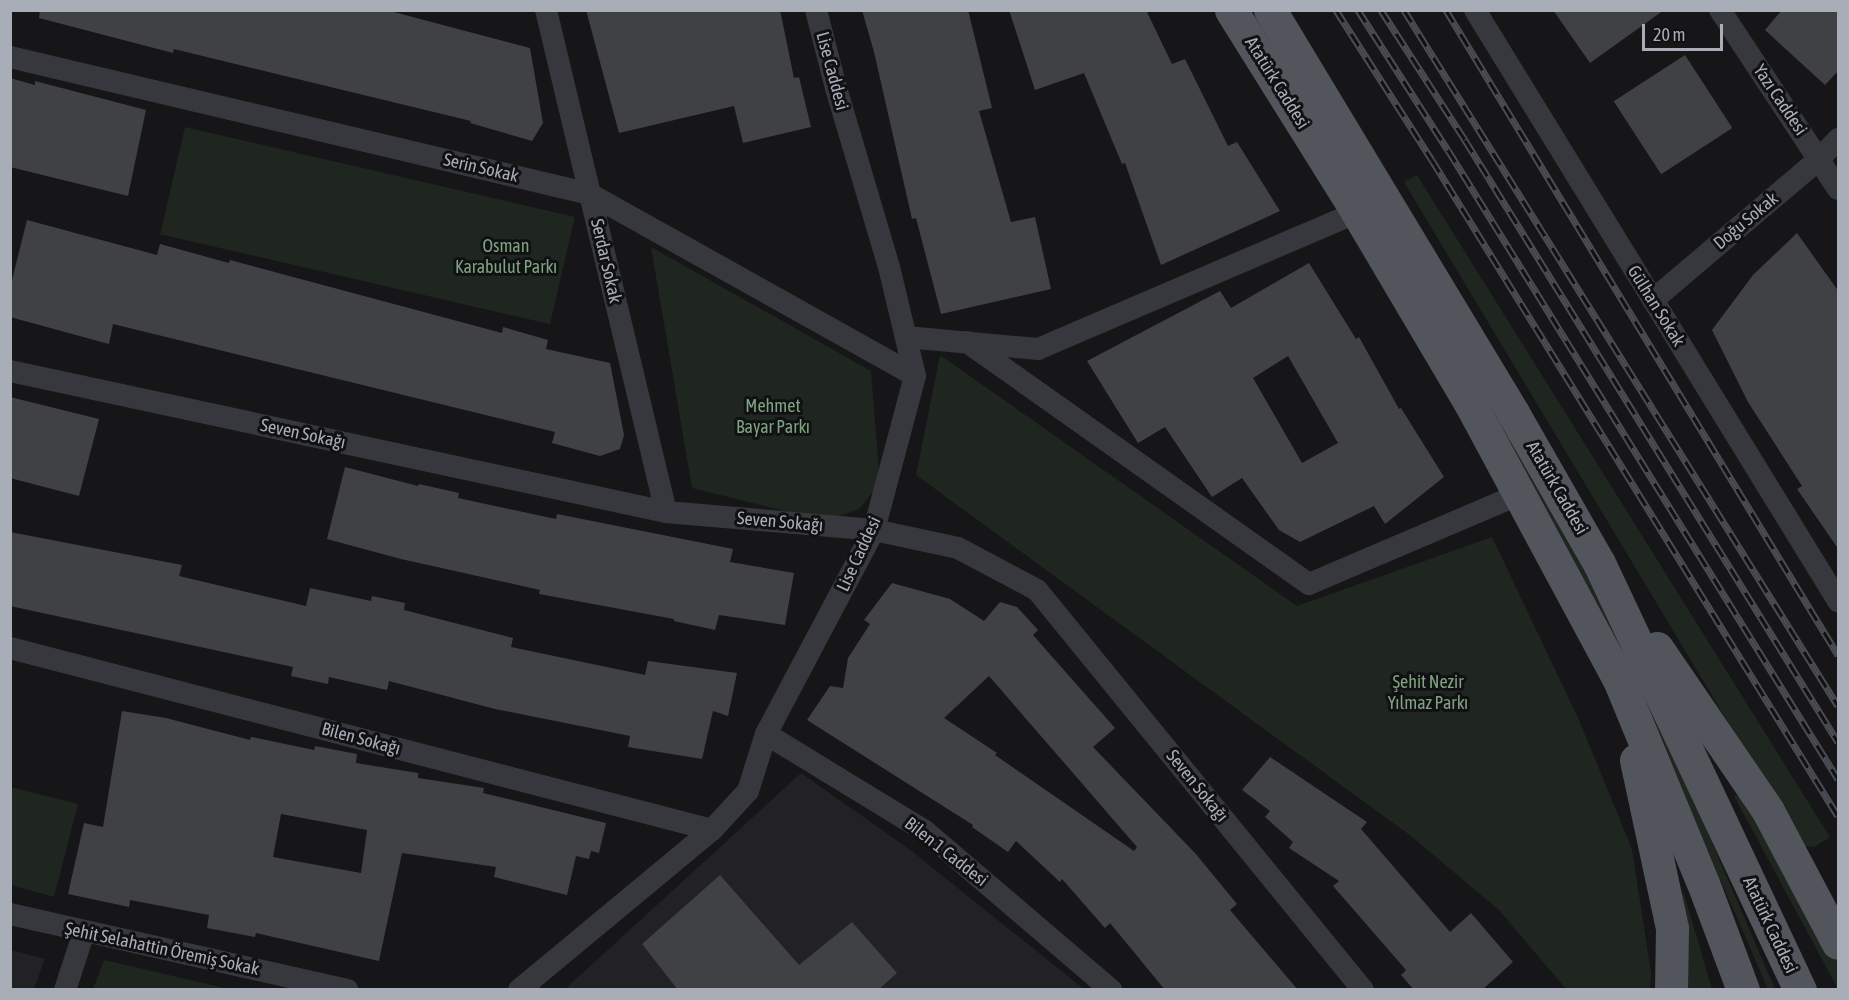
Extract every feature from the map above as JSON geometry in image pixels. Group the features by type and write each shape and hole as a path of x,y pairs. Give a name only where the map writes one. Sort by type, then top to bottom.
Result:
{"main road":[{"name":"Atatürk Caddesi","path":"1231,10 1357,212 1520,494 1620,682 1703,883 1743,990"},
{"name":"Atatürk Caddesi","path":"1270,10 1513,413 1599,563 1800,990"},
{"path":"1599,563 1768,811 1839,943"},
{"path":"1620,682 1672,928 1671,990"}],"street":[{"name":"Serdar Sokak","path":"546,10 666,512"},
{"name":"Lise Caddesi","path":"519,990 712,830 748,791 766,734 874,530 915,376 889,267 836,88 816,10"},
{"name":"Gülhan Sokak","path":"1475,10 1839,600"},
{"name":"Yazı Caddesi","path":"1720,10 1839,189"},
{"name":"Serin Sokak","path":"10,57 590,194 915,376"},
{"name":"Doğu Sokak","path":"1653,300 1819,159 1839,139"},
{"path":"906,337 1038,348 1357,212"},
{"path":"967,342 1309,584 1520,494"},
{"name":"Seven Sokağı","path":"10,370 666,512 874,530 958,548 1037,590 1363,990"},
{"name":"Bilen Sokağı","path":"10,648 712,830"},
{"name":"Bilen 1 Caddesi","path":"766,734 925,831 1111,990"},
{"name":"Şehit Selahattin Öremiş Sokak","path":"10,915 348,990"},
{"path":"64,990 84,932"}],"shaded area":[{"path":"801,773 909,849 1084,989 564,990"},
{"path":"10,950 45,959 34,989 11,989"}],"green space":[{"name":"Osman Karabulut Parkı","path":"185,127 575,217 550,324 160,234"},
{"path":"1417,175 1830,837 1814,847 1804,846 1773,797 1404,182"},
{"name":"Mehmet Bayar Parkı","path":"651,247 871,371 880,483 859,509 825,521 692,488"},
{"name":"Şehit Nezir Yılmaz Parkı","path":"940,355 1297,606 1492,537 1579,720 1632,849 1651,973 1650,989 1566,989 1499,910 1411,836 916,475"},
{"path":"1499,419 1569,539 1612,625 1677,761 1775,989 1768,989 1690,810 1492,424"},
{"path":"10,787 78,804 54,897 11,885"},
{"path":"1740,794 1819,922 1838,959 1838,989 1734,796"},
{"path":"1682,887 1712,989 1687,989"},
{"path":"104,960 229,989 93,989"}],"building":[{"path":"40,10 386,10 530,48 543,123 532,141 470,123 471,121 174,49 173,53 39,18"},
{"path":"586,10 780,10 794,78 799,77 811,127 743,143 734,106 619,133"},
{"path":"862,10 968,10 992,108 979,111 1011,222 1035,217 1051,289 941,314 916,218 912,219 874,52"},
{"path":"1009,10 1146,10 1172,64 1185,59 1228,146 1237,142 1280,211 1161,265 1125,163 1122,164 1084,73 1035,90"},
{"path":"1553,10 1664,10 1590,63"},
{"path":"1782,10 1839,10 1839,70 1825,85 1765,30"},
{"path":"1685,55 1732,128 1661,174 1614,101"},
{"path":"10,78 35,85 35,81 146,110 128,196 10,167"},
{"path":"27,220 157,255 160,244 229,263 230,260 502,333 503,327 548,340 546,349 610,363 624,435 620,449 600,456 552,443 555,432 113,324 109,344 10,317 10,288"},
{"path":"1797,233 1839,292 1839,550 1797,489 1802,486 1748,402 1712,330 1753,275"},
{"path":"1309,263 1356,339 1359,337 1399,409 1401,408 1444,477 1385,524 1374,506 1300,542 1279,530 1242,478 1212,497 1165,427 1138,443 1087,361 1220,291 1231,308","holes":["1288,356 1338,443 1302,463 1253,378"]},
{"path":"10,397 99,419 79,496 10,478"},
{"path":"345,467 418,486 419,484 459,493 458,498 556,519 557,514 733,549 730,562 794,573 785,625 719,615 715,630 674,621 674,619 539,594 540,590 401,559 327,539"},
{"path":"10,532 182,565 179,576 306,606 310,588 371,601 372,596 405,603 404,610 513,638 511,647 645,675 648,661 737,673 728,716 713,711 702,759 628,747 630,736 495,709 389,681 387,690 329,677 328,684 291,676 293,667 10,606"},
{"path":"892,583 950,599 984,621 1000,602 1017,607 1038,630 1033,635 1115,728 1093,747 1195,853 1237,904 1230,910 1298,990 1165,990 1110,923 1105,928 1062,879 1060,882 1016,841 1008,852 972,827 973,825 807,720 830,686 843,688 848,658 870,624 864,620","holes":["989,676 1137,847 1134,851 944,718"]},
{"path":"122,711 166,718 250,740 251,737 314,750 315,746 357,754 356,763 418,773 418,778 484,788 483,793 606,823 599,853 591,851 589,859 576,856 567,895 494,877 496,867 402,853 379,961 256,933 255,937 207,928 209,915 130,900 129,907 68,894 84,823 103,827","holes":["281,814 367,830 361,873 273,857"]},
{"path":"1270,757 1367,822 1361,829 1450,932 1471,913 1513,962 1482,990 1414,990 1401,975 1406,970 1333,886 1339,881 1289,848 1293,842 1265,817 1270,811 1242,790"},
{"path":"720,875 799,965 852,922 897,973 878,990 678,990 642,944"}],"railway":[{"path":"1336,10 1432,160 1838,816"},
{"path":"1358,10 1448,150 1838,779"},
{"path":"1381,10 1465,140 1838,742"},
{"path":"1404,10 1838,706"},
{"path":"1446,10 1838,655"}]}
